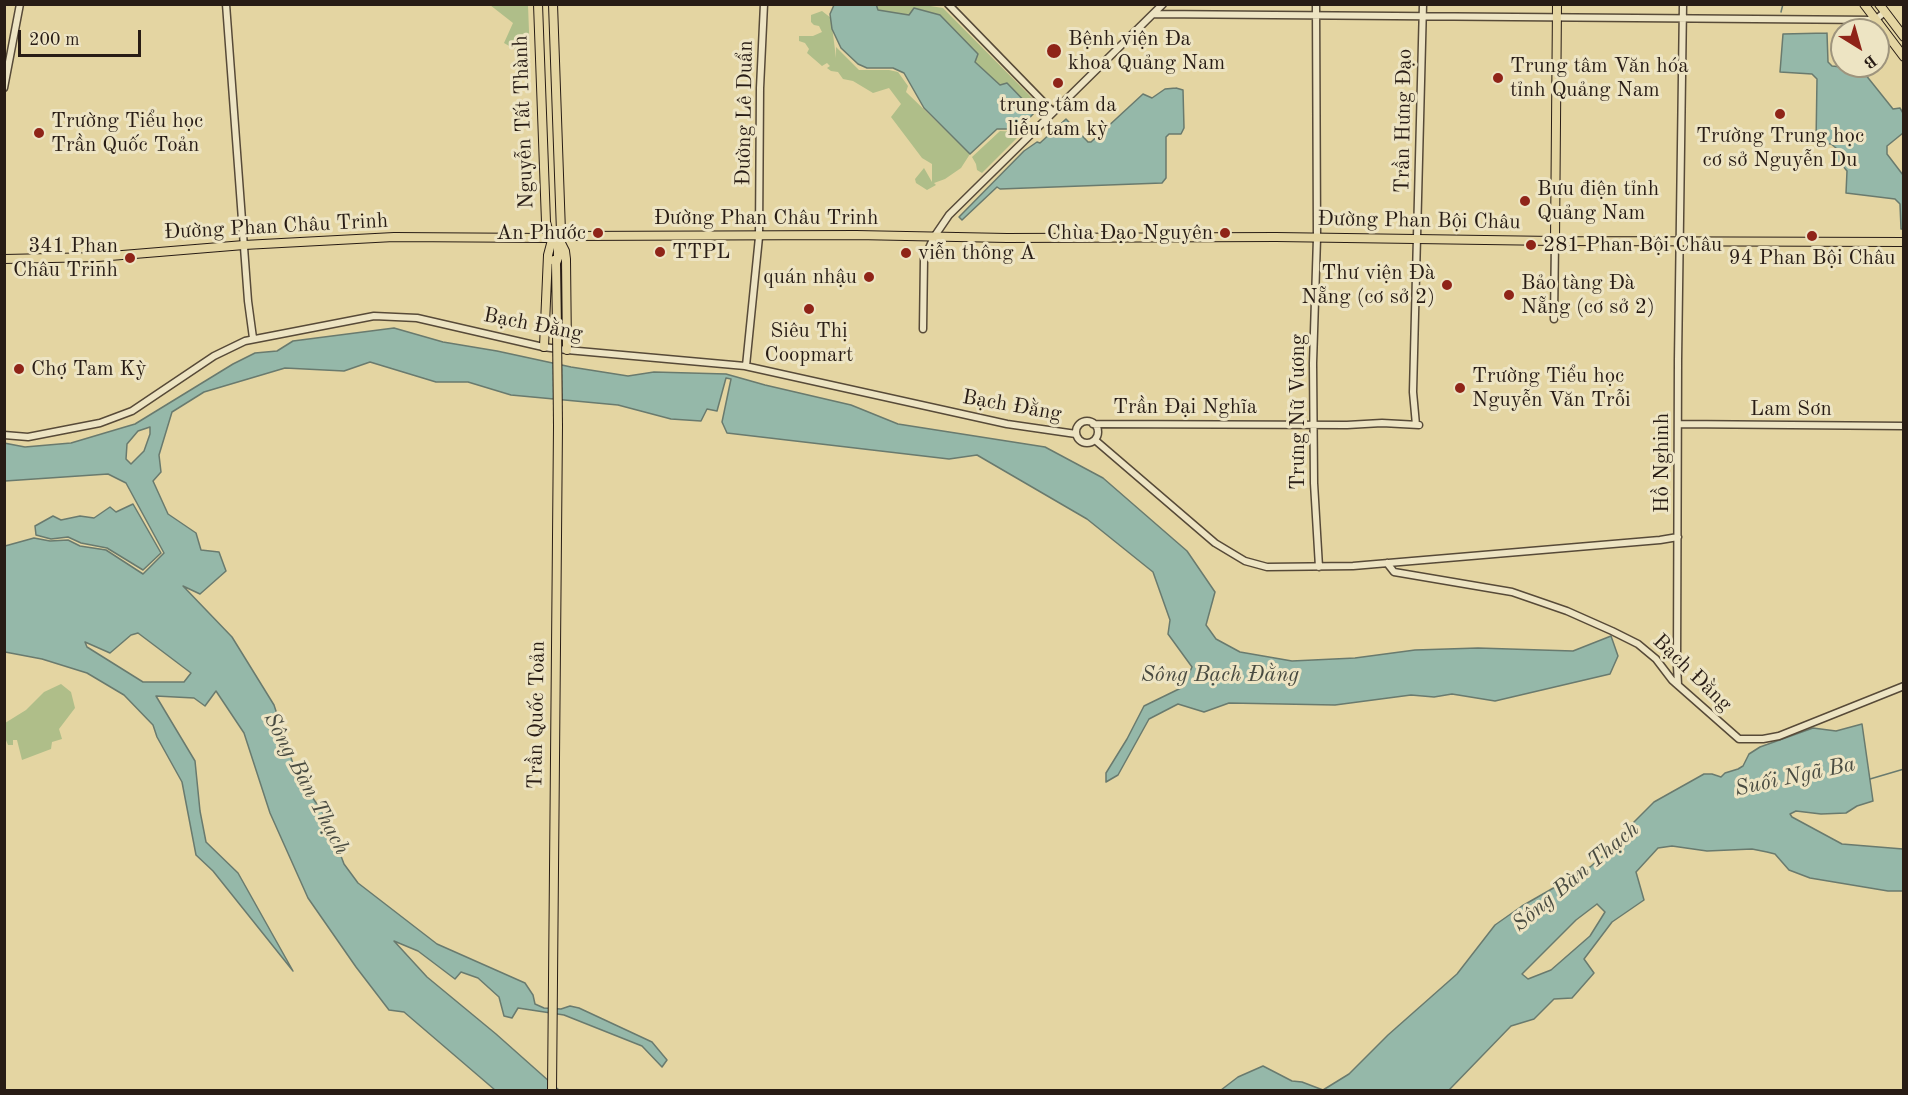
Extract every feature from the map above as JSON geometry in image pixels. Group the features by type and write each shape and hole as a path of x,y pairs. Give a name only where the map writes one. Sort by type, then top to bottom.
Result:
{"main road":[{"name":"Nguyễn Tất Thành","path":"538,4 546,222 556,238"},
{"name":"Nguyễn Tất Thành","path":"553,4 556,238"},
{"path":"1555,241 1557,4"},
{"path":"1863,4 1874,18"},
{"path":"1879,4 1904,37"},
{"path":"1890,39 1904,57"},
{"name":"Đường Phan Châu Trinh","path":"4,259 98,257 244,245 394,237 865,235 934,237"},
{"name":"Đường Phan Bội Châu","path":"934,237 1904,242"},
{"name":"Trần Quốc Toản","path":"552,1090 558,426 556,263 553,258 556,238"},
{"path":"544,347 548,255 556,238"},
{"path":"556,238 565,251 566,259 567,350"}],"street":[{"path":"4,88 20,4"},
{"path":"226,4 253,338"},
{"name":"Đường Lê Duẩn","path":"746,366 759,237 760,88 764,4"},
{"path":"948,4 1053,112"},
{"path":"923,329 924,259 934,237 949,214 1163,4"},
{"name":"Trưng Nữ Vương","path":"1316,4 1317,238 1313,363 1314,483 1318,567"},
{"name":"Trần Hưng Đạo","path":"1418,425 1413,392 1422,4"},
{"name":"Hồ Nghinh","path":"1678,686 1678,424 1683,4"},
{"path":"1878,18 1885,12"},
{"path":"1154,14 1830,20"},
{"path":"1554,320 1555,241"},
{"name":"Bạch Đằng","path":"4,435 28,437 100,423 132,411 214,356 253,338 374,316 417,318 544,347 746,366 1007,424 1076,434"},
{"path":"1083,422 1093,424 1097,429 1095,440 1085,443 1079,440 1076,434 1083,422"},
{"name":"Trần Đại Nghĩa","path":"1093,424 1382,423 1418,425"},
{"name":"Lam Sơn","path":"1678,424 1904,426"},
{"path":"1095,440 1215,543 1245,561 1267,567 1388,563 1665,540 1678,537"},
{"name":"Bạch Đằng","path":"1388,563 1394,572 1512,592 1568,611 1638,644 1656,659 1678,686 1731,734 1744,740 1763,740 1779,736 1904,686"}],"green space":[{"path":"490,5 528,5 530,58 520,58 518,51 504,43 513,23"},
{"path":"876,5 924,5 943,8 1041,107 1035,112 1007,83 1000,85 975,62 909,15 877,10"},
{"path":"822,11 831,18 836,58 836,47 859,70 898,72 908,86 906,92 970,154 961,168 945,179 934,183 936,185 927,190 916,183 915,179 924,168 932,182 932,164 922,158 891,117 901,104 889,88 873,93 853,81 843,79 838,72 827,68 830,66 827,63 822,66 807,53 809,49 805,43 799,41 799,36 813,36 822,32 819,26 811,22 811,15"},
{"path":"1000,131 1018,132 1020,135 982,173 977,170 972,157"},
{"path":"61,684 71,692 75,708 59,729 62,739 52,742 51,749 22,760 17,740 13,740 13,745 8,745 5,738 5,723 26,710 44,692"}],"water":[{"path":"876,4 878,10 909,15 914,8 940,15 978,54 975,62 1000,85 1007,83 1035,112 1019,129 997,129 970,154 924,108 904,73 893,68 867,68 858,64 841,48 832,29 830,14 834,5"},
{"path":"1827,33 1830,78 1868,78 1893,109 1900,108 1903,113 1903,133 1887,146 1887,154 1903,175 1903,229 1901,229 1900,204 1895,199 1846,193 1847,171 1843,166 1836,165 1836,148 1831,144 1816,143 1817,79 1812,74 1780,72 1783,34"},
{"path":"1165,89 1183,90 1184,128 1181,134 1169,134 1166,137 1166,178 1162,183 1000,189 997,187 962,220 959,217 1024,151 1037,142 1040,143 1066,119 1088,142 1091,142 1143,94 1152,98"},
{"name":"Sông Bạch Đằng","path":"394,328 443,342 628,376 654,372 726,374 851,405 898,424 1045,447 1103,478 1187,551 1215,592 1206,625 1216,639 1240,652 1292,661 1355,658 1415,650 1478,648 1573,651 1611,636 1618,656 1610,674 1495,701 1452,694 1434,697 1411,695 1335,705 1229,703 1204,712 1178,704 1149,719 1118,775 1106,782 1106,773 1144,706 1183,687 1192,667 1168,634 1170,620 1153,572 1087,519 977,455 949,459 727,433 722,422 731,379 726,378 717,411 707,409 701,421 671,419 618,405 511,395 468,382 436,382 370,362 344,371 285,368 204,392 172,412 159,455 161,472 153,481 168,514 196,533 201,550 219,552 226,571 200,594 183,586 232,637 274,705 296,773 327,819 344,864 358,883 437,944 525,983 533,995 535,1004 544,1008 561,1009 570,1006 579,1008 652,1042 667,1060 662,1067 642,1046 564,1015 518,1008 512,1018 504,1016 499,997 478,978 461,972 455,979 418,951 394,941 427,977 559,1090 495,1090 404,1012 389,1010 356,967 308,898 270,813 244,733 216,691 205,706 194,698 156,696 195,761 206,842 238,873 293,971 213,871 196,855 182,782 157,737 153,725 124,695 87,673 42,659 5,652 5,546 34,538 50,541 68,540 80,546 106,550 143,574 164,553 126,483 108,474 5,481 4,443 25,447 71,443 135,424 233,364 255,353 277,351 293,341","holes":["150,427 144,451 131,464 126,459 127,444 138,431","138,633 191,673 184,682 143,682 87,647 85,642 110,653 131,635"]},
{"path":"133,504 161,553 143,570 107,548 81,543 68,537 51,539 36,535 35,526 53,516 61,520 80,516 94,518 110,507 116,512"},
{"name":"Sông Bàn Thạch","path":"1862,724 1873,801 1857,806 1846,813 1821,814 1796,811 1790,814 1842,844 1903,849 1903,891 1888,891 1810,878 1789,870 1775,854 1752,849 1707,851 1672,846 1658,848 1636,872 1644,900 1612,922 1584,959 1594,973 1572,998 1554,999 1534,1019 1511,1026 1449,1090 1323,1090 1349,1074 1388,1035 1457,974 1495,925 1522,906 1590,867 1654,802 1704,774 1721,777 1725,773 1738,769 1743,766 1749,754 1760,747 1813,728 1836,731","holes":["1597,904 1605,912 1590,936 1551,970 1528,979 1522,974 1576,920"]},
{"path":"1263,1066 1292,1081 1302,1082 1323,1090 1221,1090 1238,1077"}],"waterway":[{"name":"Suối Ngã Ba","path":"1781,12 1783,4"},
{"name":"Suối Ngã Ba","path":"1870,779 1904,769"}],"place":[{"name":"Bệnh viện Đa khoa Quảng Nam","path":"1054,51"},
{"name":"Trung tâm Văn hóa tỉnh Quảng Nam","path":"1498,78"},
{"name":"trung tâm da liễu tam kỳ","path":"1058,83"},
{"name":"Trường Trung học cơ sở Nguyễn Du","path":"1780,114"},
{"name":"Trường Tiểu học Trần Quốc Toản","path":"39,133"},
{"name":"Bưu điện tỉnh Quảng Nam","path":"1525,201"},
{"name":"An Phước","path":"598,233"},
{"name":"Chùa Đạo Nguyên","path":"1225,233"},
{"name":"94 Phan Bội Châu","path":"1812,236"},
{"name":"281 Phan Bội Châu","path":"1531,245"},
{"name":"TTPL","path":"660,252"},
{"name":"viễn thông A","path":"906,253"},
{"name":"341 Phan Châu Trinh","path":"130,258"},
{"name":"quán nhậu","path":"869,277"},
{"name":"Thư viện Đà Nẵng (cơ sở 2)","path":"1447,285"},
{"name":"Bảo tàng Đà Nẵng (cơ sở 2)","path":"1509,295"},
{"name":"Siêu Thị Coopmart","path":"809,309"},
{"name":"Chợ Tam Kỳ","path":"19,369"},
{"name":"Trường Tiểu học Nguyễn Văn Trỗi","path":"1460,388"}]}
